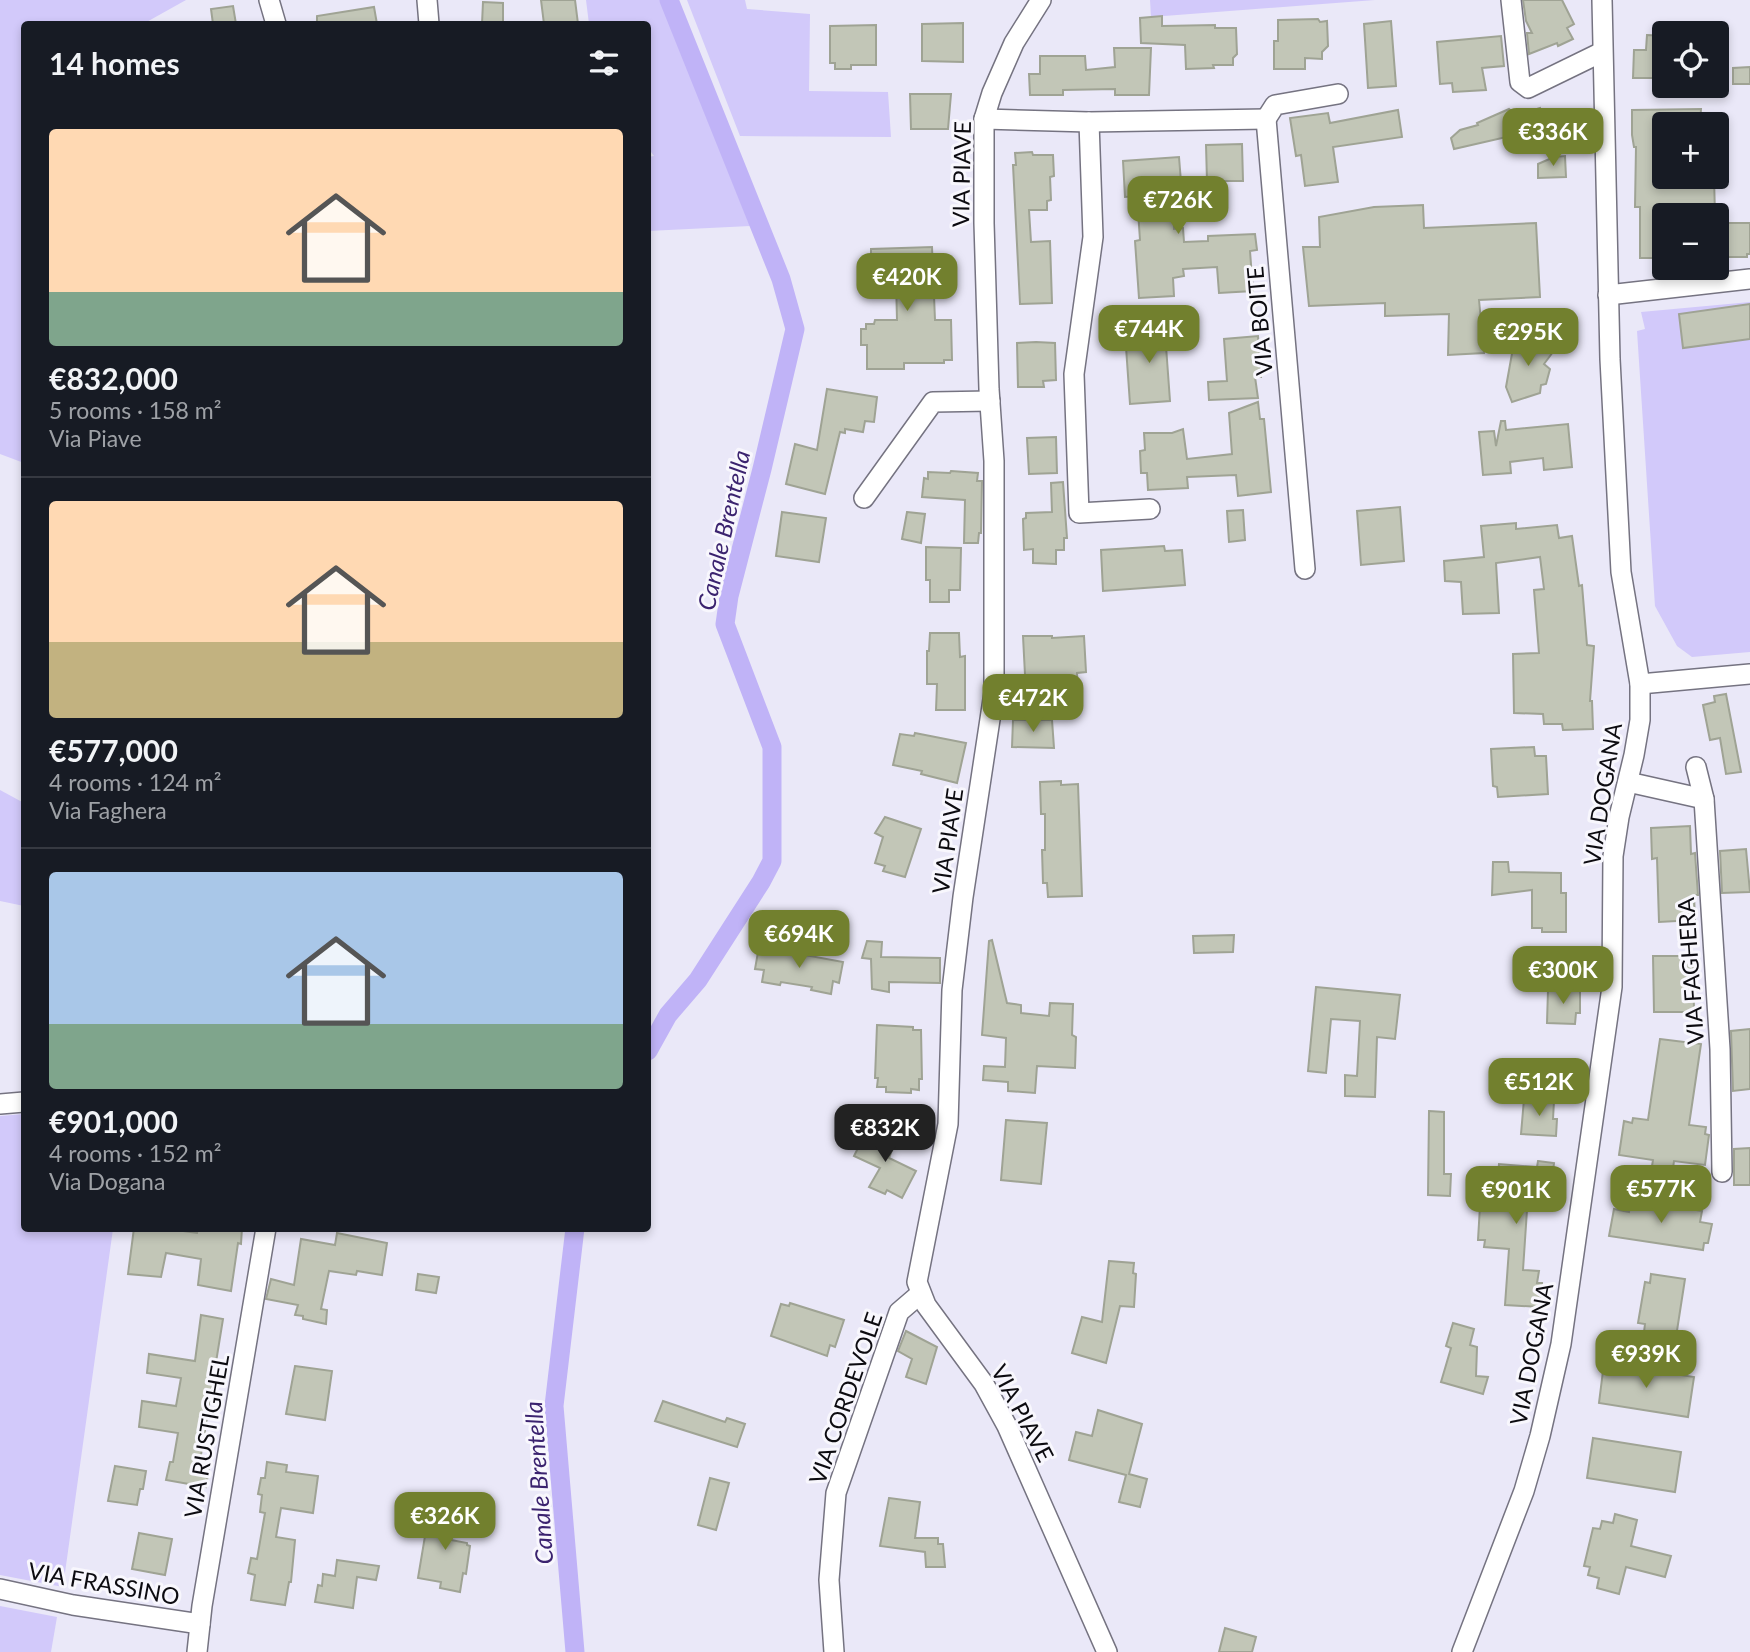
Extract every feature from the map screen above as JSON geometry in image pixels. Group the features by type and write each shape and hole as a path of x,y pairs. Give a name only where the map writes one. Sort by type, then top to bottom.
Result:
{"street":[{"path":"269,0 275,21"},
{"path":"427,0 429,21"},
{"name":"VIA PIAVE","path":"1041,0 1014,43 992,93 984,120 984,223 990,401 995,461 994,693 963,897 954,976 948,1124 917,1282 926,1305 984,1384 1007,1426 1107,1652"},
{"path":"1511,0 1520,82 1528,88 1602,52"},
{"name":"VIA DOGANA","path":"1462,1652 1524,1491 1541,1436 1561,1344 1612,987 1613,856 1640,720 1640,684 1620,572 1608,295 1602,0"},
{"path":"984,120 1089,122 1266,119 1275,105 1338,94"},
{"name":"VIA BOITE","path":"1266,119 1305,569"},
{"path":"1089,122 1093,237 1074,374 1079,513 1150,509"},
{"path":"1608,295 1750,279"},
{"path":"864,498 933,402 990,401"},
{"path":"1640,684 1750,674"},
{"name":"VIA FAGHERA","path":"1696,767 1704,799 1720,1049 1722,1172"},
{"path":"1628,782 1704,799"},
{"path":"0,1104 21,1101"},
{"name":"VIA RUSTIGHEL","path":"197,1652 265,1232"},
{"name":"VIA CORDEVOLE","path":"834,1652 829,1580 835,1493 899,1312 920,1294"},
{"name":"VIA FRASSINO","path":"0,1589 73,1605 200,1624"}],"shaded area":[{"path":"0,0 186,0 148,21 21,21 21,462 0,454"},
{"path":"586,0 660,0 750,226 651,231 651,156 654,156 651,152 651,21 589,21"},
{"path":"687,0 745,0 747,9 810,14 809,91 888,92 891,137 740,136"},
{"path":"1150,0 1375,0 1151,17"},
{"path":"1750,302 1750,652 1692,657 1677,646 1655,606 1637,331 1645,329 1641,312"},
{"path":"0,790 21,801 21,905 0,901"},
{"path":"21,1114 21,1232 113,1232 63,1587 0,1575 0,1116"},
{"path":"0,1606 57,1617 51,1652 0,1652"}],"building":[{"path":"541,0 575,0 578,21 544,21"},
{"path":"1523,0 1562,0 1574,24 1567,28 1573,39 1529,54 1527,33 1532,33 1526,21"},
{"path":"483,2 503,3 503,21 482,21"},
{"path":"233,6 236,21 213,21 211,9"},
{"path":"374,7 376,21 317,21 317,16"},
{"path":"1162,16 1162,26 1215,25 1215,28 1236,28 1237,54 1233,58 1233,65 1186,69 1185,45 1141,43 1140,18"},
{"path":"1318,19 1320,22 1327,21 1328,46 1322,52 1322,59 1305,58 1305,69 1274,69 1274,41 1278,41 1278,20"},
{"path":"1391,21 1396,86 1368,88 1364,24"},
{"path":"963,23 963,62 922,61 922,24"},
{"path":"876,25 876,65 851,65 851,69 835,69 835,63 830,63 830,26"},
{"path":"1647,35 1652,35 1652,78 1633,78 1634,50 1646,50"},
{"path":"1501,36 1504,66 1482,68 1486,90 1453,92 1452,83 1440,84 1437,42"},
{"path":"1114,48 1151,48 1149,95 1115,95 1115,89 1063,90 1063,95 1030,95 1029,74 1040,74 1040,56 1085,56 1086,70 1115,67"},
{"path":"1750,67 1750,84 1733,84 1733,68"},
{"path":"910,94 951,94 948,129 911,129"},
{"path":"1540,108 1544,124 1541,129 1454,149 1451,138 1460,130 1478,125 1477,123 1509,109 1517,115"},
{"path":"1701,109 1701,112 1652,112 1652,189 1714,189 1715,203 1652,203 1652,258 1640,258 1640,207 1635,207 1636,147 1632,135 1632,110"},
{"path":"1398,110 1402,137 1333,147 1338,182 1305,186 1301,155 1296,156 1290,118 1328,113 1330,123"},
{"path":"1242,144 1243,181 1207,181 1206,145"},
{"path":"1032,152 1033,155 1053,155 1054,176 1050,177 1051,200 1047,201 1047,210 1029,210 1031,242 1050,241 1052,303 1020,304 1013,165 1016,165 1015,153"},
{"path":"1565,156 1566,177 1538,178 1538,164 1554,157"},
{"path":"1179,157 1181,182 1178,183 1178,195 1173,195 1174,229 1183,228 1184,242 1208,241 1208,236 1255,234 1257,250 1250,251 1253,291 1219,293 1217,267 1183,269 1184,276 1173,278 1174,296 1139,298 1135,241 1140,240 1137,196 1125,197 1123,161"},
{"path":"1423,205 1424,228 1536,223 1540,297 1479,300 1484,353 1448,355 1449,314 1385,316 1385,303 1309,306 1303,247 1320,247 1319,217 1374,207"},
{"path":"1729,223 1750,223 1750,254 1747,254 1747,257 1729,257"},
{"path":"932,247 935,320 951,320 952,360 944,360 944,363 904,363 904,369 867,369 867,345 861,345 861,329 866,329 866,324 874,324 875,320 897,320 896,280 871,280 871,249"},
{"path":"1750,304 1750,339 1683,348 1679,314"},
{"path":"1170,326 1172,346 1166,346 1170,401 1130,404 1126,347 1131,346 1130,329"},
{"path":"1528,330 1553,352 1544,364 1550,369 1546,384 1541,385 1540,393 1512,402 1506,387 1513,348"},
{"path":"1258,336 1261,377 1255,377 1258,398 1209,400 1208,382 1227,381 1224,339"},
{"path":"1017,343 1055,343 1056,380 1043,381 1044,387 1018,387"},
{"path":"827,389 877,397 874,422 865,421 863,432 845,429 845,433 840,432 825,494 786,484 795,444 817,450"},
{"path":"1258,402 1260,419 1264,419 1271,492 1238,496 1236,475 1187,477 1188,488 1148,490 1147,473 1141,473 1140,451 1145,450 1144,433 1172,433 1183,429 1187,459 1232,454 1229,413"},
{"path":"1501,421 1505,421 1506,430 1568,424 1572,467 1544,470 1543,458 1510,462 1511,473 1483,475 1479,432 1494,431 1496,446"},
{"path":"1056,437 1057,473 1029,474 1027,438"},
{"path":"928,472 978,473 977,481 982,481 981,533 978,543 964,543 965,500 922,497 924,478 928,479"},
{"path":"1063,482 1067,538 1064,538 1064,550 1056,550 1056,564 1033,563 1033,549 1024,550 1023,519 1026,518 1026,513 1052,512 1051,483"},
{"path":"1400,507 1404,561 1361,565 1357,511"},
{"path":"1243,510 1245,540 1229,542 1227,511"},
{"path":"782,512 826,518 819,562 776,556"},
{"path":"907,512 925,514 921,543 902,539"},
{"path":"1516,523 1516,529 1557,525 1559,538 1572,536 1579,586 1582,585 1587,645 1594,646 1590,701 1593,729 1563,730 1562,724 1544,724 1543,714 1514,713 1513,654 1539,653 1534,590 1544,589 1540,557 1496,563 1499,613 1463,614 1461,582 1445,581 1444,561 1484,557 1481,526"},
{"path":"1164,546 1165,551 1182,550 1185,585 1103,591 1101,550"},
{"path":"926,547 961,548 960,590 949,590 949,602 930,602 930,580 926,580"},
{"path":"930,633 959,633 960,657 965,656 965,710 936,710 937,684 927,684"},
{"path":"1023,636 1084,636 1086,672 1077,673 1078,698 1026,694"},
{"path":"1726,694 1741,772 1726,774 1720,738 1710,740 1703,705 1715,702 1714,696"},
{"path":"1013,720 1052,720 1054,748 1012,747"},
{"path":"915,733 966,743 957,783 893,765 900,734 914,736"},
{"path":"1534,747 1535,756 1546,756 1548,794 1498,797 1497,787 1493,786 1491,749"},
{"path":"1061,781 1061,785 1078,784 1082,896 1048,897 1047,883 1043,883 1045,814 1041,814 1040,782"},
{"path":"885,817 921,829 905,877 883,871 885,866 875,863 883,837 875,833"},
{"path":"1690,826 1691,854 1695,853 1698,895 1694,895 1695,920 1659,922 1657,858 1652,859 1651,828"},
{"path":"1746,849 1750,892 1722,893 1720,851"},
{"path":"1493,862 1508,862 1509,872 1561,873 1561,893 1566,893 1566,932 1542,932 1542,928 1532,928 1532,890 1492,895"},
{"path":"1234,935 1233,952 1194,953 1193,936"},
{"path":"992,940 1007,1003 1021,1005 1021,1013 1049,1016 1050,1003 1073,1004 1075,1068 1037,1066 1035,1093 1008,1091 1008,1082 983,1080 984,1066 1005,1067 1006,1038 982,1035 989,941"},
{"path":"867,941 882,942 881,957 940,958 940,983 889,982 889,992 872,989 871,959 862,958"},
{"path":"767,948 843,962 839,983 833,981 831,994 811,990 812,987 762,982 764,970 755,969 758,952 767,953"},
{"path":"1653,956 1693,956 1694,1012 1654,1012"},
{"path":"1316,987 1400,995 1395,1039 1377,1037 1375,1097 1345,1096 1345,1075 1357,1076 1360,1021 1331,1019 1326,1073 1308,1071"},
{"path":"1548,990 1580,990 1580,1013 1576,1013 1575,1024 1547,1023"},
{"path":"877,1025 921,1030 922,1079 919,1079 919,1090 911,1089 911,1093 886,1092 886,1087 877,1087"},
{"path":"1750,1029 1750,1089 1733,1091 1731,1031"},
{"path":"1660,1039 1701,1044 1689,1125 1706,1127 1705,1134 1709,1135 1705,1165 1674,1161 1672,1175 1651,1172 1653,1160 1619,1155 1624,1121 1632,1123 1633,1118 1648,1120"},
{"path":"1524,1099 1554,1101 1556,1136 1521,1134"},
{"path":"1429,1111 1444,1112 1444,1174 1451,1174 1450,1196 1428,1195"},
{"path":"1006,1120 1047,1123 1041,1184 1001,1180"},
{"path":"875,1129 896,1140 889,1158 916,1171 902,1198 887,1190 885,1194 869,1187 880,1168 854,1156 866,1132 872,1135"},
{"path":"1750,1148 1750,1185 1734,1185 1734,1149"},
{"path":"1538,1161 1554,1163 1550,1198 1528,1195 1523,1270 1539,1271 1537,1283 1542,1283 1540,1307 1505,1305 1509,1249 1484,1247 1485,1240 1478,1240 1480,1206 1491,1207 1492,1202 1496,1202 1499,1164 1537,1167"},
{"path":"1631,1199 1702,1211 1700,1222 1712,1224 1708,1243 1704,1243 1703,1250 1609,1236 1614,1209 1629,1212"},
{"path":"133,1232 242,1232 231,1291 198,1285 201,1259 166,1253 161,1277 128,1274"},
{"path":"337,1233 387,1243 382,1275 357,1271 356,1275 329,1271 321,1309 327,1310 326,1324 295,1315 298,1305 266,1299 271,1279 294,1285 301,1239 335,1245"},
{"path":"1109,1261 1134,1263 1133,1273 1136,1274 1134,1307 1120,1306 1106,1363 1072,1353 1082,1317 1102,1322"},
{"path":"418,1274 439,1277 436,1293 416,1290"},
{"path":"1651,1274 1685,1279 1676,1337 1644,1332 1645,1324 1638,1323 1645,1282 1650,1283"},
{"path":"790,1303 844,1320 835,1347 830,1345 827,1356 771,1336 781,1304 789,1306"},
{"path":"201,1315 223,1319 199,1467 209,1468 206,1487 166,1480 170,1462 173,1462 178,1433 139,1427 142,1401 176,1406 181,1378 147,1373 149,1354 195,1361"},
{"path":"1453,1323 1474,1329 1470,1345 1477,1347 1476,1376 1488,1377 1483,1394 1441,1382 1451,1348 1446,1346"},
{"path":"906,1331 937,1347 926,1384 906,1377 912,1359 898,1351"},
{"path":"1604,1363 1694,1377 1688,1417 1599,1403"},
{"path":"295,1366 332,1371 325,1420 286,1414"},
{"path":"663,1401 725,1422 727,1418 745,1424 737,1447 655,1421"},
{"path":"1098,1410 1142,1424 1129,1474 1147,1479 1140,1507 1119,1502 1126,1475 1069,1460 1076,1432 1092,1436"},
{"path":"1593,1438 1681,1452 1675,1492 1587,1478"},
{"path":"267,1462 287,1465 286,1472 318,1476 313,1513 281,1508 276,1537 295,1540 291,1582 285,1605 251,1600 255,1575 248,1573 251,1558 257,1559 265,1513 260,1512 262,1495 258,1494 261,1478 265,1478"},
{"path":"115,1466 146,1471 137,1505 108,1501"},
{"path":"710,1478 729,1483 716,1530 698,1525"},
{"path":"889,1498 920,1502 915,1538 938,1538 938,1544 943,1544 945,1567 926,1567 925,1552 880,1546"},
{"path":"442,1500 459,1503 451,1540 470,1546 460,1592 440,1588 441,1582 418,1578 425,1536 435,1537"},
{"path":"1615,1514 1637,1520 1631,1546 1671,1556 1665,1577 1626,1567 1619,1594 1597,1588 1599,1578 1588,1575 1590,1567 1584,1566 1593,1528 1600,1529 1602,1521 1613,1523"},
{"path":"139,1533 172,1539 165,1575 132,1569"},
{"path":"337,1560 379,1566 376,1580 357,1577 353,1608 315,1602 318,1585 322,1586 323,1574 335,1576"},
{"path":"1225,1628 1256,1637 1252,1652 1219,1652"}],"waterway":[{"name":"Canale Brentella","path":"651,1046 668,1015 698,980 772,861 772,747 725,624 729,596 795,329 781,279 669,0"},
{"name":"Canale Brentella","path":"575,1232 554,1406 575,1652"}]}
